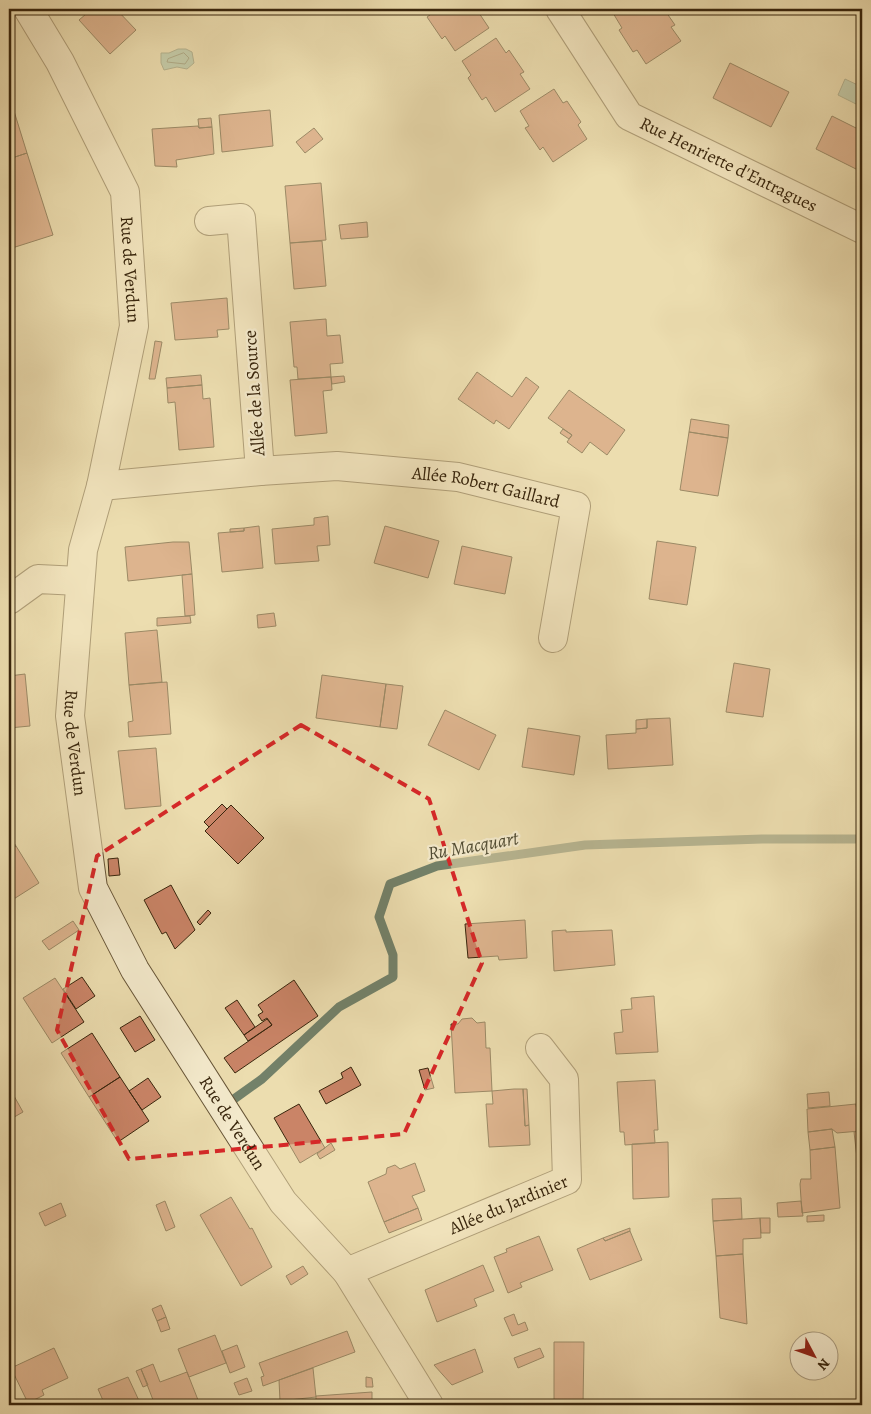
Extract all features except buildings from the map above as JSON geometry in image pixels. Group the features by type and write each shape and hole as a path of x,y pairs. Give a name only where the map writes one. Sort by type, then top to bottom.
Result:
{"street":[{"name":"Rue de Verdun","path":"28,9 60,62 125,192 134,326 101,486 83,550 79,581 70,716 94,888 135,970 283,1202 347,1272 429,1405"},
{"name":"Rue Henriette d'Entragues","path":"560,9 629,116 862,229"},
{"name":"Allée de la Source","path":"101,486 260,471 241,218 209,221"},
{"name":"Allée Robert Gaillard","path":"260,471 337,466 458,477 576,506 553,638"},
{"path":"9,600 38,579 79,581"},
{"name":"Allée du Jardinier","path":"347,1272 567,1180 564,1079 540,1048"}],"highlighted area":[{"path":"301,725 429,799 482,963 404,1134 129,1159 57,1030 97,856"}],"water":[{"path":"178,49 186,49 192,52 194,63 187,69 177,67 164,70 161,63 161,53 169,53"},
{"path":"845,79 862,87 862,107 838,95"}],"waterway":[{"name":"Ru Macquart","path":"234,1099 262,1079 339,1007 393,977 393,955 379,917 390,884 437,866 585,845 762,839 862,839"}]}
